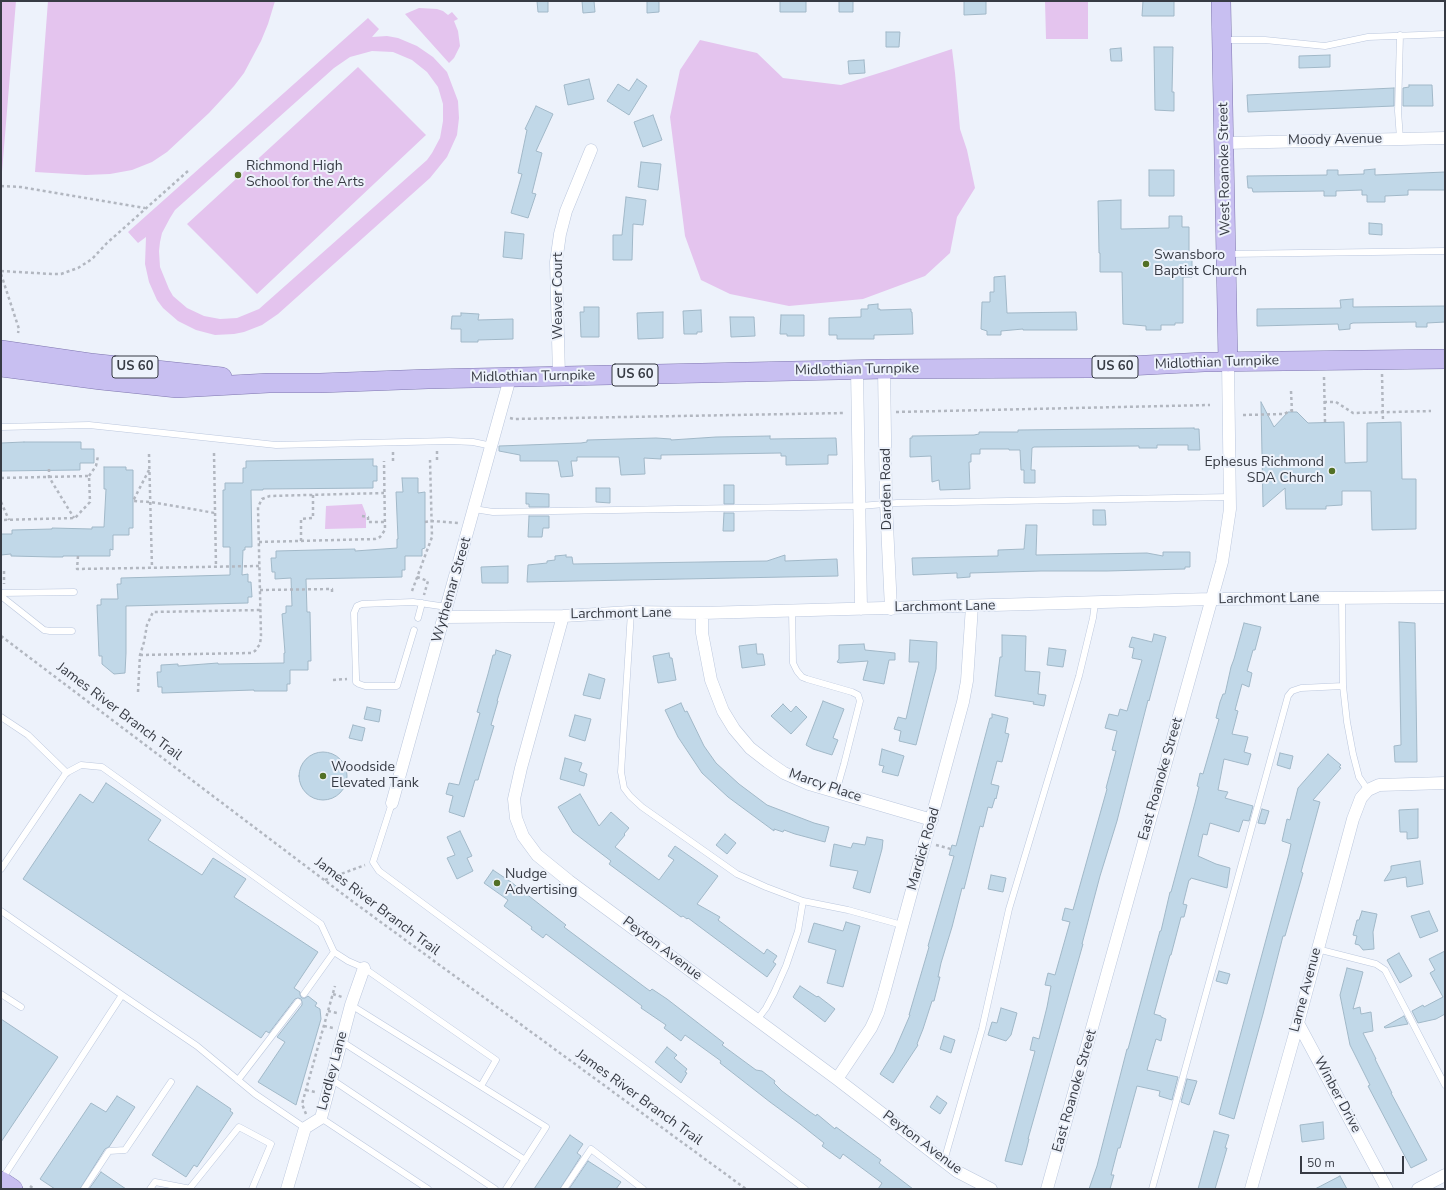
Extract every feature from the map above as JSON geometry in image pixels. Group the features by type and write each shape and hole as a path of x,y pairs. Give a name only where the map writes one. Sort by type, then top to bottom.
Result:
{"main road":[{"name":"West Roanoke Street","path":"1221,1 1228,362"},
{"name":"Midlothian Turnpike","path":"1,350 90,363 186,372 269,383"},
{"name":"Midlothian Turnpike","path":"1,366 101,380 177,388 269,383 320,383 559,376 884,369 1090,368 1228,362 1445,359"},
{"path":"1,1181 21,1187"}],"street":[{"name":"Moody Avenue","path":"1224,143 1445,138"},
{"name":"Weaver Court","path":"559,376 556,262 560,234 566,211 591,150"},
{"name":"East Roanoke Street","path":"1047,1189 1222,562 1228,532 1231,497 1228,362"},
{"name":"Darden Road","path":"884,369 886,503 891,609"},
{"name":"Darden Road","path":"857,370 861,609"},
{"name":"Wythemar Street","path":"392,802 510,378"},
{"name":"Larchmont Lane","path":"446,612 563,616 631,612 702,613 891,609 1211,599 1445,597"},
{"name":"Mardick Road","path":"837,1079 871,1028 878,1013 932,820 963,702 967,681 972,606"},
{"name":"Marcy Place","path":"702,613 702,633 711,680 723,711 734,729 750,748 784,773 809,784 932,820"},
{"name":"Peyton Avenue","path":"563,616 521,768 514,799 516,818 523,836 537,855 569,881 837,1079 958,1172 991,1189"},
{"path":"1367,791 1379,785 1445,783"},
{"name":"Larne Avenue","path":"1251,1189 1353,819 1358,805 1367,791"},
{"name":"Lordley Lane","path":"305,1128 321,1118 351,1005 364,968"},
{"name":"Winber Drive","path":"1298,1023 1386,1189"},
{"path":"287,1189 305,1128"},
{"path":"1418,1189 1445,1175"}],"lane":[{"path":"1222,40 1265,40 1325,46 1368,37 1445,34"},
{"path":"1400,35 1398,111 1400,139"},
{"path":"1227,254 1445,251"},
{"path":"1,427 89,425 276,445 449,441 473,442 492,446"},
{"path":"474,510 493,512 860,506 886,503 1231,497"},
{"path":"1,593 74,592"},
{"path":"1,596 48,631 72,630"},
{"path":"1342,598 1343,686 1347,722 1359,777 1367,791"},
{"path":"414,630 397,686 365,686 358,684 356,678 354,613 357,606 362,604 422,603 446,612"},
{"path":"418,618 422,603"},
{"path":"944,1161 982,1029 1009,909 1078,676 1093,618 1095,603"},
{"path":"792,611 793,663 796,671 802,677 807,679 852,692 858,695 860,701 836,792"},
{"path":"631,612 621,772 624,788 630,796 737,874 803,901 848,910 902,925"},
{"path":"1152,1189 1288,696 1292,691 1301,688 1343,686"},
{"path":"1,717 28,735 67,773"},
{"path":"1,869 67,773 81,765 102,766 321,924 334,952 348,961 364,968 496,1060 481,1086"},
{"path":"392,802 373,862 379,872 630,1057 805,1189"},
{"path":"757,1020 766,1008 786,966 798,931 803,901"},
{"path":"1,911 197,1046 255,1094 305,1128"},
{"path":"1317,949 1376,964 1385,970 1445,1085"},
{"path":"304,994 334,952"},
{"path":"1,994 21,1007"},
{"path":"1,1181 122,995"},
{"path":"238,1080 298,1002"},
{"path":"351,1005 546,1127 506,1189"},
{"path":"341,1041 525,1160"},
{"path":"331,1078 495,1189"},
{"path":"84,1189 110,1151 126,1150 171,1082"},
{"path":"321,1118 428,1189"},
{"path":"150,1189 155,1182 190,1189 239,1127 271,1144 252,1189"},
{"path":"564,1189 591,1149 643,1189"}],"path":[{"path":"18,333 19,329 1,272 61,274 78,268 92,259 107,243 188,171"},
{"path":"1,186 21,187 146,208"},
{"path":"1382,372 1383,422"},
{"path":"1324,373 1325,422"},
{"path":"1243,415 1284,414 1292,411 1291,391"},
{"path":"1324,402 1336,402 1353,413 1431,411"},
{"path":"894,412 1210,405"},
{"path":"514,419 847,413"},
{"path":"437,446 437,460"},
{"path":"393,447 393,461"},
{"path":"214,453 216,567"},
{"path":"149,454 152,568"},
{"path":"1,520 74,518 90,502 89,476 96,466 98,456"},
{"path":"412,591 432,537 430,460"},
{"path":"259,542 375,539 380,537 384,533 384,461"},
{"path":"49,469 50,477 74,518"},
{"path":"149,470 133,501 150,502 215,513"},
{"path":"1,478 89,476"},
{"path":"140,655 251,653 258,648 261,640 261,610 258,506 262,498 270,496 384,493"},
{"path":"301,541 301,519 313,518 313,495"},
{"path":"1,502 9,520"},
{"path":"362,516 368,517 368,522 384,522"},
{"path":"424,522 432,521 459,523"},
{"path":"78,556 77,569 260,566"},
{"path":"417,578 428,581 424,593"},
{"path":"260,590 332,589 332,592"},
{"path":"138,692 140,655 147,625 153,612 261,610"},
{"name":"James River Branch Trail","path":"1,636 325,881 746,1189"},
{"path":"940,846 951,849"},
{"path":"325,881 373,862"},
{"path":"307,1115 302,1104 335,986"},
{"path":"306,1090 319,1094"},
{"path":"21,1187 34,1189"}],"shaded area":[{"path":"1,1 16,1 1,184"},
{"path":"48,1 275,1 261,41 244,73 209,113 167,152 152,162 132,170 110,174 86,175 35,172"},
{"path":"1045,1 1088,1 1088,39 1046,39"},
{"path":"419,8 437,9 448,15 452,12 458,19 454,21 458,31 460,46 454,58 449,63 405,14"},
{"path":"368,18 379,29 372,37 387,36 398,38 417,46 433,57 447,72 458,101 459,118 457,135 447,157 430,178 278,314 262,325 244,332 215,335 196,330 178,321 163,308 157,300 149,282 145,264 146,237 138,243 128,232","holes":["372,51 393,52 412,60 427,72 438,87 443,104 443,121 440,138 427,160 259,309 237,318 220,319 204,316 187,308 173,296 160,267 159,251 162,233 175,210 334,68 350,57"]},
{"path":"700,40 757,53 783,78 841,85 952,49 960,129 967,150 975,188 957,217 950,253 925,276 863,299 789,306 730,294 701,280 685,236 670,117 680,70"},
{"path":"358,67 426,135 257,294 187,224"},
{"path":"362,504 366,514 366,528 325,529 326,506"}],"building":[{"path":"537,1 548,1 548,12 538,12"},
{"path":"582,1 594,1 595,12 583,13"},
{"path":"647,1 659,1 659,12 647,13"},
{"path":"780,1 806,1 806,12 780,12"},
{"path":"839,1 853,1 853,12 839,12"},
{"path":"964,1 986,1 986,14 964,15"},
{"path":"1143,1 1174,1 1174,16 1142,16"},
{"path":"886,32 900,32 899,47 886,47"},
{"path":"1154,47 1173,47 1172,92 1174,92 1174,111 1155,110"},
{"path":"1121,48 1122,61 1111,61 1110,49"},
{"path":"1330,55 1330,67 1299,68 1299,56"},
{"path":"864,60 865,73 849,74 848,61"},
{"path":"589,79 594,99 568,105 564,85"},
{"path":"637,79 647,86 629,115 607,101 618,84 629,91"},
{"path":"1409,85 1432,85 1433,106 1403,106 1403,88 1409,87"},
{"path":"1394,88 1394,106 1248,112 1247,95"},
{"path":"536,106 553,114 536,151 542,153 532,193 536,194 528,218 511,213 522,174 518,173 527,130 525,129"},
{"path":"653,115 662,140 643,147 634,122"},
{"path":"641,162 661,164 658,190 638,187"},
{"path":"1375,169 1375,175 1445,172 1445,190 1408,190 1408,195 1385,196 1385,202 1367,202 1367,195 1362,195 1362,190 1336,191 1336,196 1324,196 1324,191 1253,192 1252,188 1248,188 1247,176 1327,175 1327,170 1338,170 1338,175 1364,174 1364,170"},
{"path":"1149,170 1174,170 1174,196 1149,196"},
{"path":"626,197 646,200 643,225 633,224 632,260 613,260 613,235 622,235"},
{"name":"Swansboro Baptist Church","path":"1121,200 1121,229 1169,228 1169,216 1182,216 1182,227 1189,227 1189,256 1192,256 1192,277 1183,277 1183,323 1175,323 1175,325 1161,325 1161,330 1146,330 1146,326 1123,324 1122,272 1100,272 1098,201"},
{"path":"1369,223 1382,224 1382,235 1369,234"},
{"path":"505,232 524,234 522,259 503,257"},
{"path":"1005,276 1007,313 1076,312 1077,330 1023,329 1001,331 1001,335 987,335 987,331 981,329 982,302 990,302 990,292 994,292 994,277"},
{"path":"1353,299 1353,307 1445,306 1445,322 1427,323 1427,327 1416,327 1416,322 1353,323 1350,324 1350,329 1339,330 1338,324 1257,326 1257,309 1341,308 1340,300"},
{"path":"878,304 878,309 880,310 911,309 913,334 874,335 874,339 837,339 837,335 829,335 829,318 861,317 861,309 868,309 868,305"},
{"path":"584,307 599,307 599,337 581,337 580,312 584,312"},
{"path":"701,310 702,332 697,332 697,334 684,334 683,311"},
{"path":"663,312 663,338 638,339 637,313"},
{"path":"461,313 479,314 478,320 513,319 513,339 461,342 461,329 451,329 452,316 461,316"},
{"path":"781,315 804,315 804,336 787,336 787,334 780,334"},
{"path":"730,317 754,317 755,336 731,337"},
{"name":"Ephesus Richmond SDA Church","path":"1261,402 1274,427 1288,412 1297,412 1308,423 1344,422 1345,463 1367,462 1367,423 1401,422 1402,479 1416,479 1416,529 1372,530 1371,491 1342,491 1342,505 1326,506 1326,509 1286,509 1285,488 1263,507"},
{"path":"1199,429 1200,450 1188,450 1188,445 1157,445 1157,448 1139,448 1139,446 1034,447 1032,448 1031,470 1035,470 1035,483 1024,483 1024,470 1021,470 1020,450 980,449 980,454 971,454 971,462 969,462 970,489 940,490 939,480 932,482 931,456 910,457 910,438 912,438 912,436 974,435 979,434 979,432 1018,432 1018,430"},
{"path":"770,436 770,439 836,438 837,455 828,455 828,464 786,465 786,456 781,456 781,453 661,455 661,459 644,458 645,474 621,475 619,457 577,457 577,461 571,461 573,476 561,477 558,461 520,461 520,455 499,451 499,446 581,443 587,442 587,440 656,438 671,440"},
{"path":"81,442 81,449 94,449 94,463 80,463 80,470 1,471 1,443"},
{"path":"373,459 373,466 377,466 377,481 373,481 373,488 251,490 252,547 245,547 245,550 243,550 242,575 248,574 248,582 251,582 252,597 248,597 248,603 126,606 125,673 114,674 102,664 102,656 99,656 97,605 101,605 101,599 118,599 117,584 121,584 121,578 230,575 230,547 223,547 223,490 225,490 225,483 243,483 243,468 246,468 246,461"},
{"path":"104,467 126,467 126,470 133,470 133,528 129,528 129,535 113,535 113,550 110,549 110,556 53,557 11,556 11,554 1,555 1,534 12,534 12,530 52,528 92,529 92,527 104,527 106,489 104,489"},
{"path":"402,478 418,478 418,493 425,492 425,548 422,549 422,556 405,556 405,570 402,570 402,577 306,579 307,612 310,612 311,661 308,661 308,670 290,670 290,684 287,684 287,691 254,690 162,693 162,687 158,687 157,672 161,672 161,665 178,664 178,666 218,663 284,663 285,653 282,614 286,613 286,606 292,606 291,578 275,579 275,572 272,572 271,558 276,558 276,551 355,549 355,551 397,548 396,492 403,492"},
{"path":"724,485 734,485 734,504 724,504"},
{"path":"596,488 610,488 610,503 596,502"},
{"path":"526,493 549,494 549,507 529,507 529,504 526,504"},
{"path":"1093,510 1105,510 1106,525 1093,525"},
{"path":"724,513 734,513 734,531 723,531"},
{"path":"529,516 549,516 549,528 543,528 542,537 528,537"},
{"path":"1026,525 1037,525 1036,555 1147,553 1163,556 1163,552 1190,552 1190,567 1185,567 1185,569 970,573 970,577 957,578 957,573 913,575 912,558 998,556 998,550 1024,549"},
{"path":"566,555 566,557 572,557 573,564 767,561 785,555 785,561 837,559 838,576 527,582 528,565 547,563 547,561 555,560 555,556"},
{"path":"508,566 508,583 482,583 481,567"},
{"path":"1399,622 1415,623 1417,762 1395,762 1394,746 1401,745"},
{"path":"1244,623 1261,627 1255,650 1253,650 1247,671 1252,673 1249,687 1242,684 1235,710 1238,711 1232,734 1248,737 1244,752 1251,754 1248,765 1224,759 1218,790 1228,792 1225,798 1253,806 1249,821 1243,820 1239,832 1210,823 1207,835 1203,834 1198,856 1230,868 1227,888 1191,878 1189,880 1183,904 1187,905 1184,917 1181,917 1154,1014 1166,1019 1161,1041 1156,1039 1147,1070 1178,1077 1172,1100 1159,1096 1160,1091 1137,1086 1120,1148 1118,1148 1111,1175 1114,1175 1110,1189 1089,1189 1097,1166 1127,1049 1161,931 1170,892 1199,787 1197,786 1200,773 1203,774 1219,719 1216,718 1220,702 1223,694 1225,694"},
{"path":"1154,634 1166,637 1117,821 1100,876 1083,944 1028,1139 1026,1151 1022,1165 1005,1161 1035,1051 1030,1050 1033,1037 1039,1039 1047,1007 1051,986 1045,985 1048,973 1055,975 1070,922 1062,920 1065,908 1073,910 1107,789 1106,788 1116,751 1112,750 1117,731 1105,728 1109,714 1118,716 1120,709 1127,711 1142,660 1132,658 1134,648 1129,647 1132,637 1152,642"},
{"path":"1002,635 1026,636 1025,671 1040,672 1038,694 1046,695 1044,706 1033,704 1034,702 995,696 1000,657 1002,657"},
{"path":"910,640 937,642 936,669 916,745 899,741 901,731 894,729 898,717 906,719 919,662 909,662"},
{"path":"756,644 757,654 763,654 765,665 742,668 739,646"},
{"path":"864,644 865,650 895,653 895,660 889,660 884,684 863,680 868,661 837,662 839,659 839,645"},
{"path":"1049,648 1066,650 1063,667 1047,665"},
{"path":"496,650 511,655 491,725 494,726 478,780 475,780 464,817 449,812 453,796 446,794 449,783 459,785 480,713 477,712 493,655 495,655"},
{"path":"669,653 670,658 672,658 676,680 658,683 653,656"},
{"path":"589,674 605,679 600,699 583,695"},
{"path":"823,701 844,709 833,738 838,740 832,755 813,749 806,745"},
{"path":"681,703 685,712 687,711 704,746 716,763 739,784 767,805 814,823 829,827 825,842 784,830 783,832 774,829 774,831 728,797 702,773 678,737 665,710"},
{"path":"783,704 791,712 796,706 807,717 791,734 771,716"},
{"path":"367,707 381,710 379,722 364,719"},
{"path":"992,714 1008,718 1005,733 1009,734 1002,762 997,761 991,784 999,786 996,799 995,798 992,808 988,807 983,827 980,826 964,889 962,888 941,963 938,977 940,977 934,1001 932,1001 917,1044 918,1045 893,1083 880,1074 894,1052 910,1015 954,856 949,855 952,845 956,846"},
{"path":"575,715 591,719 585,741 569,736"},
{"path":"353,725 365,728 362,741 349,738"},
{"path":"882,749 904,756 898,776 882,772 884,766 879,765"},
{"name":"Woodside Elevated Tank","path":"323,752 332,754 340,759 345,767 347,776 345,785 340,793 332,798 323,800 314,798 306,793 301,785 299,776 301,767 306,759 314,754"},
{"path":"1280,753 1293,756 1290,769 1277,765"},
{"path":"1328,754 1341,765 1339,767 1341,768 1313,800 1320,802 1301,872 1303,873 1285,936 1283,936 1234,1119 1219,1114 1289,854 1291,844 1282,841 1287,819 1290,820 1298,788"},
{"path":"565,758 582,763 579,771 587,774 584,786 560,779"},
{"path":"106,783 161,820 148,840 202,875 213,858 246,879 234,897 318,952 294,988 300,992 302,998 308,996 317,1003 315,1006 320,1009 321,1019 296,1105 258,1082 285,1042 277,1037 302,1005 301,999 295,999 269,1033 266,1031 261,1038 23,879 80,794 93,803"},
{"path":"580,794 599,826 611,812 629,828 615,847 659,880 674,860 668,856 675,846 718,876 697,904 720,917 718,920 764,954 767,949 777,956 773,962 776,964 767,977 688,918 687,919 683,916 681,917 609,864 611,861 573,832 558,807"},
{"path":"1262,809 1269,811 1265,824 1258,823"},
{"path":"1418,809 1418,838 1407,839 1407,832 1400,832 1399,810"},
{"path":"460,831 472,856 467,858 473,871 457,879 447,858 455,855 447,837"},
{"path":"725,834 736,843 727,854 716,845"},
{"path":"867,837 883,840 870,893 853,888 858,871 830,866 834,844 851,848 853,843 865,845"},
{"path":"1420,861 1423,884 1407,887 1406,877 1384,881 1391,870 1391,866"},
{"path":"493,870 511,882 566,925 564,927 596,951 650,991 652,989 667,999 724,1043 722,1045 756,1070 762,1071 775,1081 774,1083 782,1091 810,1112 816,1116 817,1114 835,1129 836,1127 881,1160 879,1163 913,1189 878,1189 882,1183 843,1154 840,1159 822,1146 824,1143 720,1063 721,1061 685,1035 681,1041 664,1028 666,1025 641,1008 642,1006 546,934 543,938 531,929 532,927 504,906 508,900 484,883"},
{"path":"991,875 1006,878 1003,892 988,889"},
{"path":"1362,911 1377,914 1373,932 1374,949 1363,950 1359,945 1355,944 1357,936 1353,935 1357,920 1359,920"},
{"path":"1429,911 1438,931 1420,938 1411,916"},
{"path":"846,922 860,926 843,987 827,983 836,950 808,942 814,923 843,931"},
{"path":"1445,951 1445,1014 1436,1019 1418,1023 1412,1011 1423,1005 1424,1007 1443,997 1430,973 1435,970 1429,959"},
{"path":"1399,953 1412,976 1400,983 1387,960"},
{"path":"1347,968 1363,972 1353,1009 1360,1007 1361,1014 1371,1012 1373,1031 1363,1033 1391,1093 1427,1160 1411,1168 1368,1086 1370,1085 1350,1045 1340,995"},
{"path":"1219,971 1230,974 1227,984 1216,981"},
{"path":"800,986 817,997 818,996 835,1009 825,1022 793,997"},
{"path":"1001,1008 1017,1013 1011,1035 1006,1041 988,1035 992,1022 997,1023"},
{"path":"1404,1016 1408,1024 1384,1027"},
{"path":"1,1019 58,1057 1,1142"},
{"path":"944,1036 955,1040 951,1053 940,1049"},
{"path":"667,1047 677,1055 674,1058 687,1069 685,1072 687,1073 681,1083 655,1062"},
{"path":"1187,1079 1197,1081 1189,1105 1181,1102"},
{"path":"197,1086 231,1109 230,1111 233,1113 197,1167 194,1165 186,1177 152,1155"},
{"path":"117,1096 135,1107 109,1147 105,1149 80,1189 55,1189 40,1179 91,1103 106,1112"},
{"path":"937,1096 947,1103 940,1114 930,1107"},
{"path":"1323,1122 1324,1139 1302,1142 1300,1125"},
{"path":"1214,1131 1229,1135 1225,1148 1227,1148 1215,1189 1198,1189"},
{"path":"570,1135 583,1144 577,1153 581,1156 560,1189 534,1189"},
{"path":"588,1161 621,1182 616,1189 569,1189"},
{"path":"101,1172 126,1189 89,1189"},
{"path":"1340,1176 1347,1189 1315,1189"}],"place":[{"name":"Richmond High School for the Arts","path":"238,175"},
{"name":"Swansboro Baptist Church","path":"1146,264"},
{"name":"Ephesus Richmond SDA Church","path":"1332,471"},
{"name":"Woodside Elevated Tank","path":"323,776"},
{"name":"Nudge Advertising","path":"497,883"}]}
